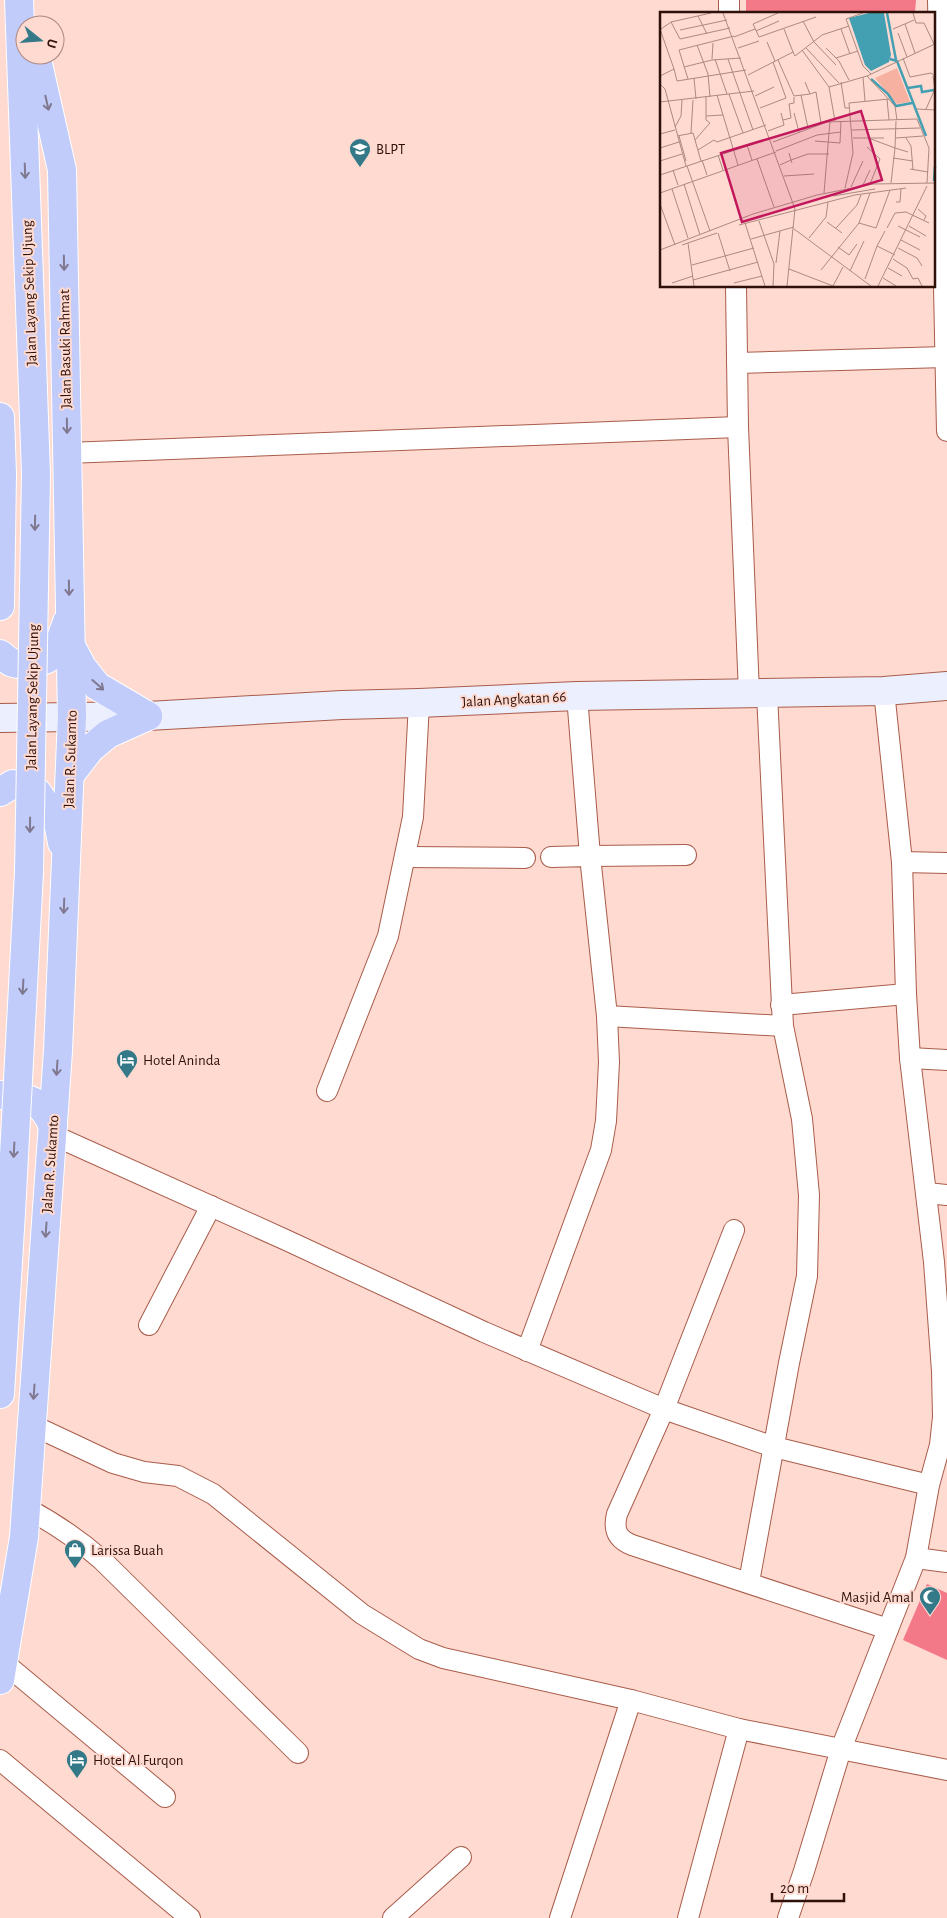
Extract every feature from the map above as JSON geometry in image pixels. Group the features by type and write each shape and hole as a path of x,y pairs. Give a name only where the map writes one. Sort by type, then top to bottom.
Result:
{"highway":[{"name":"Jalan Layang Sekip Ujung","path":"0,1394 29,873 36,474 18,0"},
{"path":"23,0 27,15"},
{"name":"Jalan Basuki Rahmat","path":"38,65 62,170 70,645"},
{"path":"0,417 2,474 0,606"},
{"path":"0,654 12,663 22,664 51,656 70,616"},
{"path":"70,645 82,667 97,686 148,716"},
{"name":"Jalan R. Sukamto","path":"2,1671 24,1537 53,1130 70,775 76,717 70,645"},
{"path":"70,775 90,749 108,734 148,716"},
{"path":"0,792 13,784 37,792 58,822 66,863"},
{"path":"0,1095 25,1097 34,1100 48,1114 53,1130"}],"street":[{"path":"938,0 947,431"},
{"path":"736,288 738,427 781,1005 783,1026 802,1119 808,1195 808,1276 789,1363 749,1582"},
{"path":"737,362 945,356"},
{"path":"67,453 738,427"},
{"name":"Jalan Angkatan 66","path":"0,718 148,716 342,705 577,696 884,691 947,686"},
{"path":"788,1918 841,1749 916,1558 929,1484 940,1445 943,1417 945,1371 937,1194 910,1058 902,862 884,691"},
{"path":"527,1351 600,1150 608,1096 608,1016 590,856 577,696"},
{"path":"327,1091 388,936 413,817 419,703"},
{"path":"551,857 686,855"},
{"path":"406,857 525,858"},
{"path":"902,862 947,863"},
{"path":"781,1005 906,994"},
{"path":"608,1016 783,1026"},
{"path":"910,1058 947,1060"},
{"path":"53,1130 211,1206 484,1332 664,1409 774,1447 929,1484"},
{"path":"149,1325 211,1206"},
{"path":"734,1230 664,1409 617,1514 614,1524 615,1532 626,1543 888,1629"},
{"path":"32,1425 114,1463 144,1472 178,1476 213,1494 362,1614 419,1649 443,1658 474,1666 631,1700 739,1729 947,1770"},
{"path":"26,1508 54,1523 84,1544 102,1560 298,1753"},
{"path":"916,1558 947,1562"},
{"path":"2,1671 165,1798"},
{"path":"560,1918 631,1700"},
{"path":"688,1918 739,1729"},
{"path":"0,1760 190,1918"},
{"path":"393,1918 461,1857"}],"building":[{"path":"746,0 916,0 915,12 746,11"},
{"name":"Masjid Amal","path":"927,1584 947,1593 947,1660 903,1640"}],"place":[{"name":"BLPT","path":"360,168"},
{"name":"Hotel Aninda","path":"127,1079"},
{"name":"Larissa Buah","path":"75,1569"},
{"name":"Masjid Amal","path":"930,1616"},
{"name":"Hotel Al Furqon","path":"77,1779"}]}
